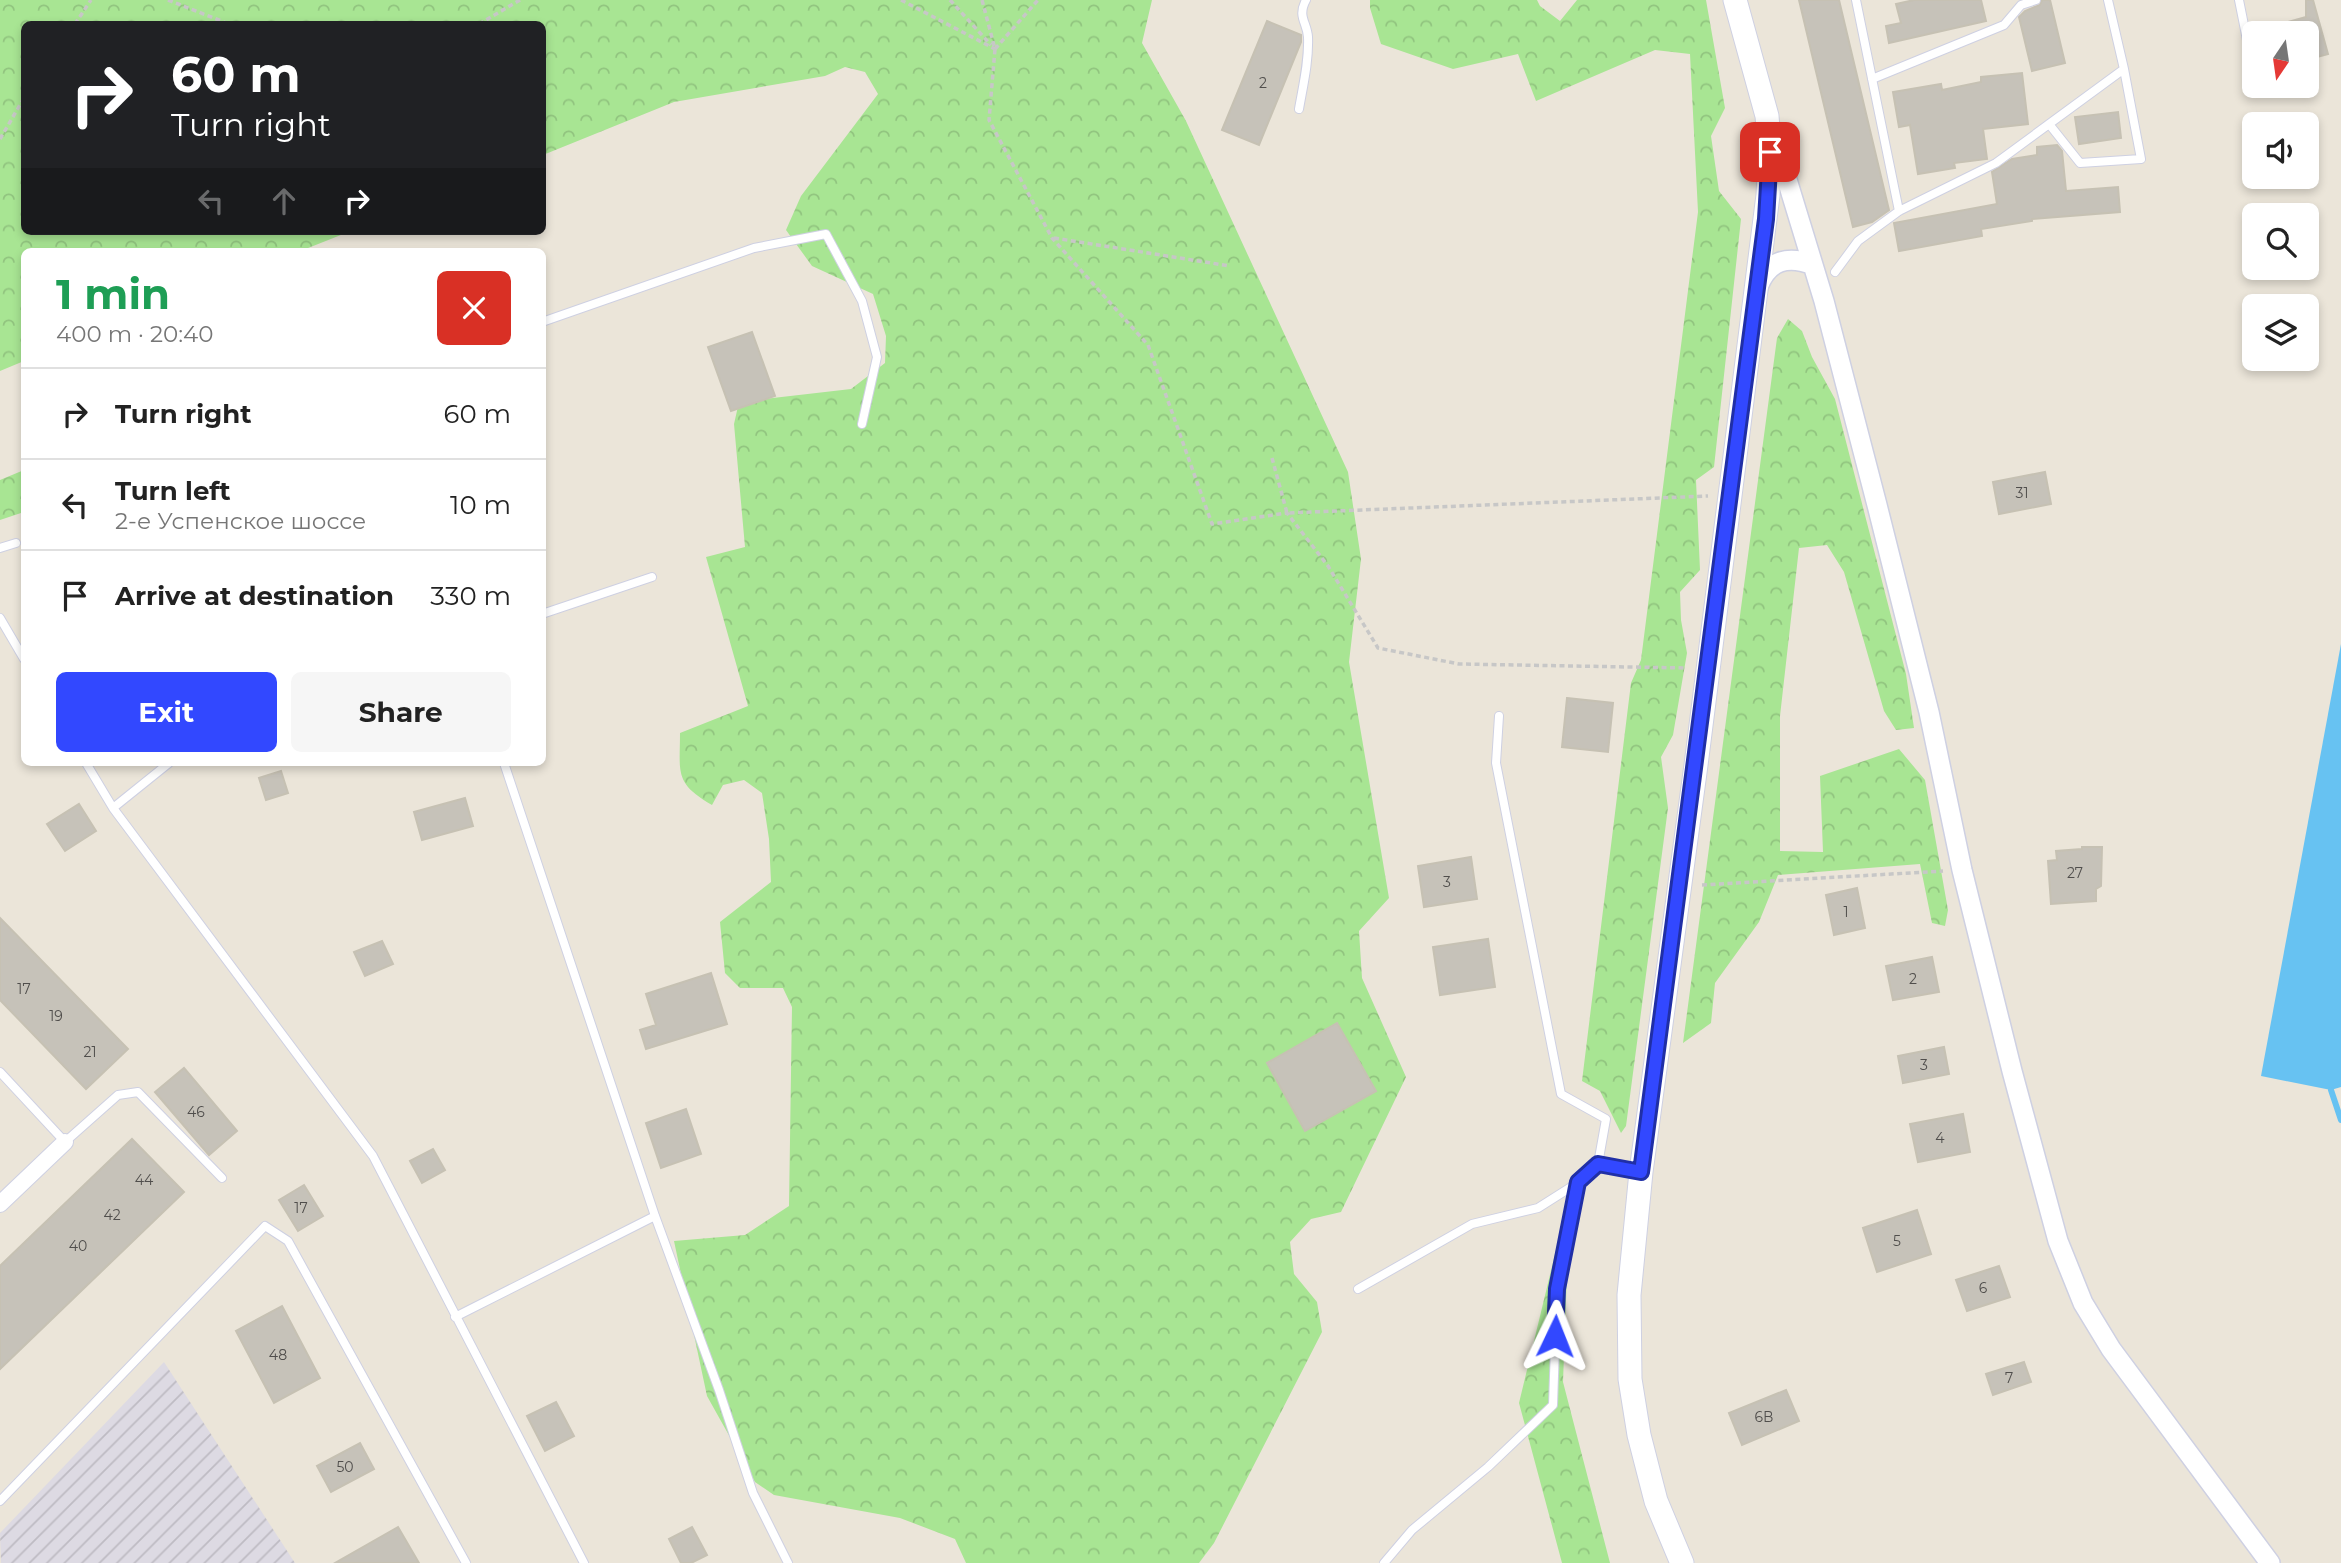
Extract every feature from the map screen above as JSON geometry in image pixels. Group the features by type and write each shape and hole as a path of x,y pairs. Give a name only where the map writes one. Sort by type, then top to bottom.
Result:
{"main road":[{"path":"1682,1563 1656,1501 1639,1435 1630,1379 1629,1295 1641,1172 1709,668 1769,175 1767,116 1735,0"}],"street":[{"path":"1767,116 1824,301 1929,712 1962,870 2050,1218 2075,1285 2111,1349 2270,1563"},
{"path":"1757,289 1762,277 1777,262 1791,259 1813,265"},
{"path":"0,1205 65,1142"}],"lane":[{"path":"1299,109 1307,58 1308,35 1303,23 1302,7 1306,0"},
{"path":"1856,0 1899,211"},
{"path":"1872,79 2004,25 2021,5 2036,0"},
{"path":"2049,124 2080,163 2141,159 2108,0"},
{"path":"2239,0 2243,21"},
{"path":"1835,272 1858,241 1899,211 1996,163 2124,69"},
{"path":"546,321 754,248 826,234 862,300 877,357 862,424"},
{"path":"0,548 16,543"},
{"path":"546,613 652,578"},
{"path":"0,618 21,654"},
{"path":"1358,1289 1472,1224 1538,1208 1578,1182 1598,1164 1606,1119 1561,1094 1496,764 1499,716"},
{"path":"88,766 113,808 373,1156 584,1563"},
{"path":"113,808 165,766"},
{"path":"505,766 655,1216 719,1390 753,1493 788,1563"},
{"path":"0,1072 65,1142 118,1095 138,1092 222,1178"},
{"path":"1598,1164 1641,1172"},
{"path":"1384,1563 1412,1530 1488,1467 1553,1405 1557,1289 1578,1182"},
{"path":"455,1317 655,1216"},
{"path":"0,1501 265,1226 288,1241 466,1563"}],"path":[{"path":"77,21 91,0"},
{"path":"168,0 221,21"},
{"path":"484,21 520,0"},
{"path":"901,0 995,49"},
{"path":"950,0 995,49"},
{"path":"982,0 995,49 989,120 1052,238 1148,345 1212,524 1287,513 1731,495"},
{"path":"995,49 1038,0"},
{"path":"0,139 21,103"},
{"path":"1052,238 1230,266"},
{"path":"1272,458 1287,513 1328,566 1378,648 1459,664 1709,668"},
{"path":"1680,886 1962,870"}],"shaded area":[{"path":"164,1362 295,1563 1,1563 0,1533"}],"green space":[{"path":"0,0 1152,0 1142,43 1186,121 1348,472 1361,559 1349,662 1389,898 1359,931 1362,978 1406,1077 1341,1212 1311,1219 1290,1242 1294,1274 1317,1302 1322,1332 1214,1543 1199,1563 966,1563 955,1539 900,1518 774,1495 755,1482 707,1396 674,1241 745,1235 789,1206 792,1007 783,988 740,988 725,973 720,922 771,882 769,839 762,793 744,780 723,785 712,805 700,797 685,783 682,776 680,733 748,706 706,557 745,547 734,424 739,402 851,389 885,363 886,336 873,294 812,266 786,230 801,196 878,94 865,72 845,67 825,76 674,102 546,154 546,21 21,21 21,235 341,235 308,248 21,248 21,362 0,371"},
{"path":"1370,0 1537,0 1540,6 1560,21 1577,0 1706,0 1725,108 1711,136 1719,191 1741,219 1714,467 1696,480 1700,570 1680,592 1681,620 1687,653 1673,735 1661,757 1668,808 1626,1126 1621,1133 1600,1091 1582,1081 1631,683 1641,660 1698,212 1690,54 1655,50 1536,101 1518,54 1453,69 1381,44"},
{"path":"1788,319 1802,331 1812,357 1835,399 1906,674 1914,728 1896,730 1884,711 1844,572 1827,545 1799,548 1780,716 1780,851 1823,852 1820,776 1899,749 1925,780 1948,910 1945,926 1932,923 1920,864 1778,875 1759,922 1715,983 1711,1023 1683,1043 1777,338"},
{"path":"21,471 21,513 0,520 0,480"},
{"path":"1570,1192 1563,1382 1610,1563 1562,1563 1519,1403"}],"water":[{"path":"2341,644 2341,1087 2331,1090 2261,1076"}],"building":[{"path":"1799,0 1839,0 1889,210 1872,222 1853,227"},
{"path":"1914,0 1981,0 1986,21 1889,43 1886,26 1901,23 1896,4"},
{"path":"2042,0 2050,0 2065,63 2032,71 2019,17 2025,11 2040,5"},
{"path":"2306,0 2313,0 2319,21 2292,21 2306,17"},
{"path":"1267,21 1301,35 1301,42 1259,145 1222,130"},
{"path":"2319,22 2328,54 2319,56"},
{"path":"2022,73 2028,124 1983,129 1987,159 1954,163 1955,168 1918,174 1910,125 1899,127 1893,92 1941,84 1942,90 1981,82 1981,77"},
{"path":"2118,112 2121,138 2079,144 2075,117"},
{"path":"2057,145 2062,151 2066,191 2118,187 2120,212 2032,219 1981,229 1982,236 1899,251 1894,223 1997,204 1992,172 2012,159 2037,155 2037,147"},
{"path":"752,332 775,396 731,411 708,347"},
{"path":"2045,472 2051,504 1999,514 1993,482"},
{"path":"1567,698 1613,703 1608,752 1562,747"},
{"path":"281,771 288,793 266,800 259,778"},
{"path":"465,798 473,826 422,840 414,812"},
{"path":"79,804 96,831 65,851 47,824"},
{"path":"2102,847 2101,886 2096,889 2096,901 2051,904 2048,861 2057,860 2056,851"},
{"path":"1471,857 1477,899 1424,907 1418,866"},
{"path":"1857,888 1865,928 1834,935 1826,895"},
{"path":"0,918 128,1049 86,1089 0,1000"},
{"path":"1488,939 1495,987 1440,995 1433,947"},
{"path":"382,941 393,964 365,976 354,952"},
{"path":"1932,957 1939,992 1893,1000 1886,966"},
{"path":"711,973 727,1024 646,1049 640,1030 656,1025 646,994"},
{"path":"1337,1023 1376,1091 1305,1131 1267,1063"},
{"path":"1944,1047 1949,1074 1903,1083 1898,1056"},
{"path":"184,1068 237,1131 209,1155 155,1092"},
{"path":"686,1109 701,1154 661,1168 646,1123"},
{"path":"1963,1114 1970,1152 1918,1162 1910,1124"},
{"path":"132,1139 184,1192 0,1369 0,1266"},
{"path":"433,1149 445,1170 422,1183 410,1161"},
{"path":"304,1185 323,1216 298,1231 279,1200"},
{"path":"1917,1210 1931,1254 1877,1272 1863,1228"},
{"path":"1999,1266 2010,1297 1967,1311 1956,1280"},
{"path":"282,1306 320,1378 274,1403 236,1331"},
{"path":"2024,1362 2031,1382 1993,1395 1986,1374"},
{"path":"1786,1390 1799,1421 1742,1445 1729,1413"},
{"path":"556,1402 574,1436 545,1451 527,1416"},
{"path":"360,1443 374,1469 331,1492 317,1466"},
{"path":"398,1527 419,1563 335,1563"},
{"path":"692,1527 707,1555 691,1563 681,1563 669,1539"}],"waterway":[{"path":"2331,1090 2341,1120"}],"route":[{"path":"1555,1336 1557,1289 1578,1182 1598,1164 1641,1172 1766,219 1770,152"}]}
